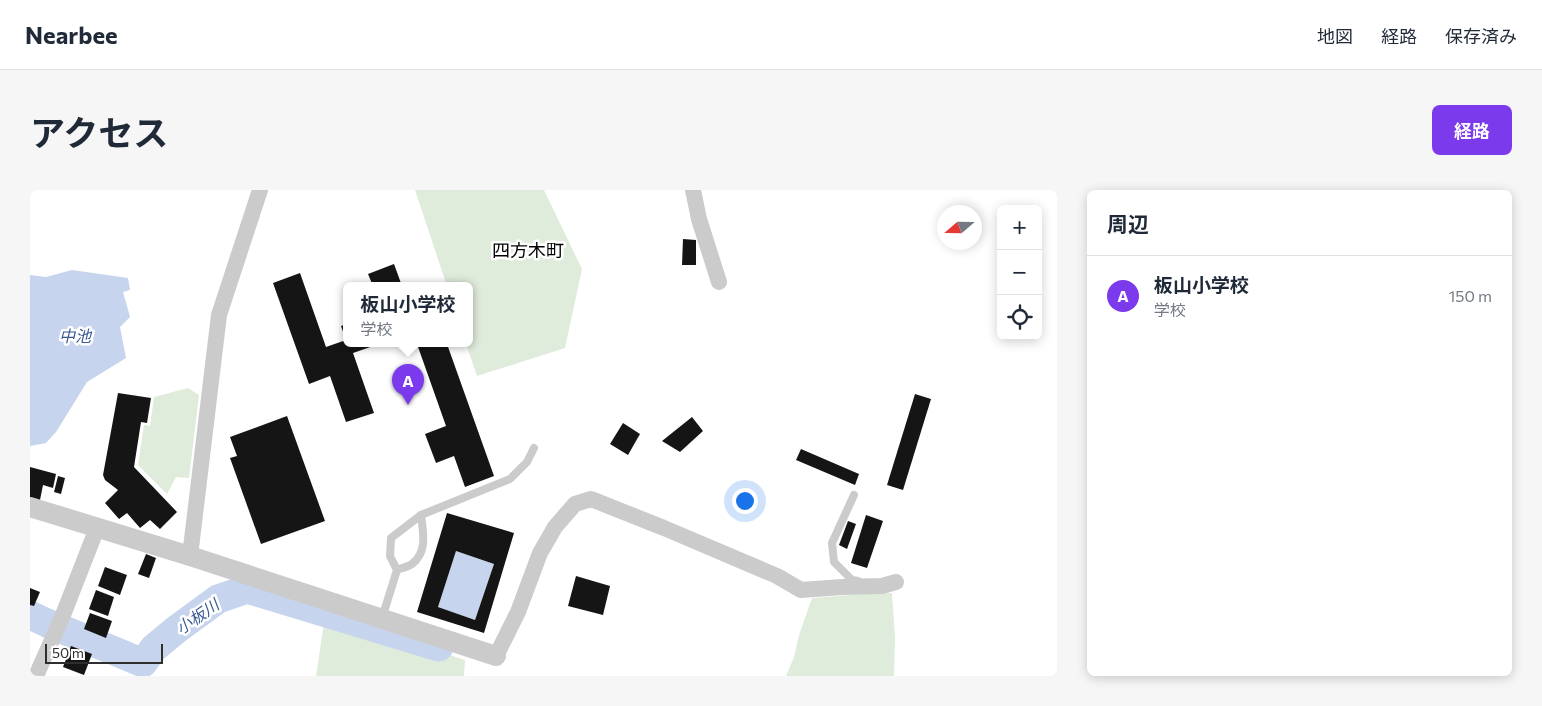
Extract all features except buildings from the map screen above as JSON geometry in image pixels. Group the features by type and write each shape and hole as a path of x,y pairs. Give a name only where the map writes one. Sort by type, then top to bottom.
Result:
{"street":[{"path":"190,556 219,315 260,190"},
{"path":"694,190 699,219 719,282"},
{"path":"30,507 190,556 496,656 518,612 540,553 555,527 575,504 591,499 777,576 801,590 889,584"},
{"path":"36,676 63,615 97,528"}],"lane":[{"path":"382,618 397,570 390,556 391,538 421,515 510,479 527,462 534,448"},
{"path":"854,495 832,543 834,562 852,580 889,584"},
{"path":"397,570 412,564 422,553 424,540 421,515"}],"green space":[{"path":"415,190 544,190 582,269 565,348 477,376 467,347 473,347 473,282 446,282"},
{"path":"188,388 199,395 189,478 176,477 167,494 138,465 144,425 150,426 154,397"},
{"path":"892,593 895,638 894,676 786,676 794,657 799,635 812,598"},
{"path":"325,616 465,660 464,676 316,676"}],"water":[{"name":"中池","path":"72,270 128,278 130,290 123,292 130,317 120,327 126,358 87,382 56,432 46,443 30,446 30,275 46,277"},
{"path":"456,551 494,564 475,620 438,607"}],"waterway":[{"name":"小板川","path":"30,615 143,663 154,648 218,599 247,589 439,647"}],"place":[{"name":"板山小学校","path":"408,405"}],"district":[{"name":"四方木町","path":"528,250"}]}
